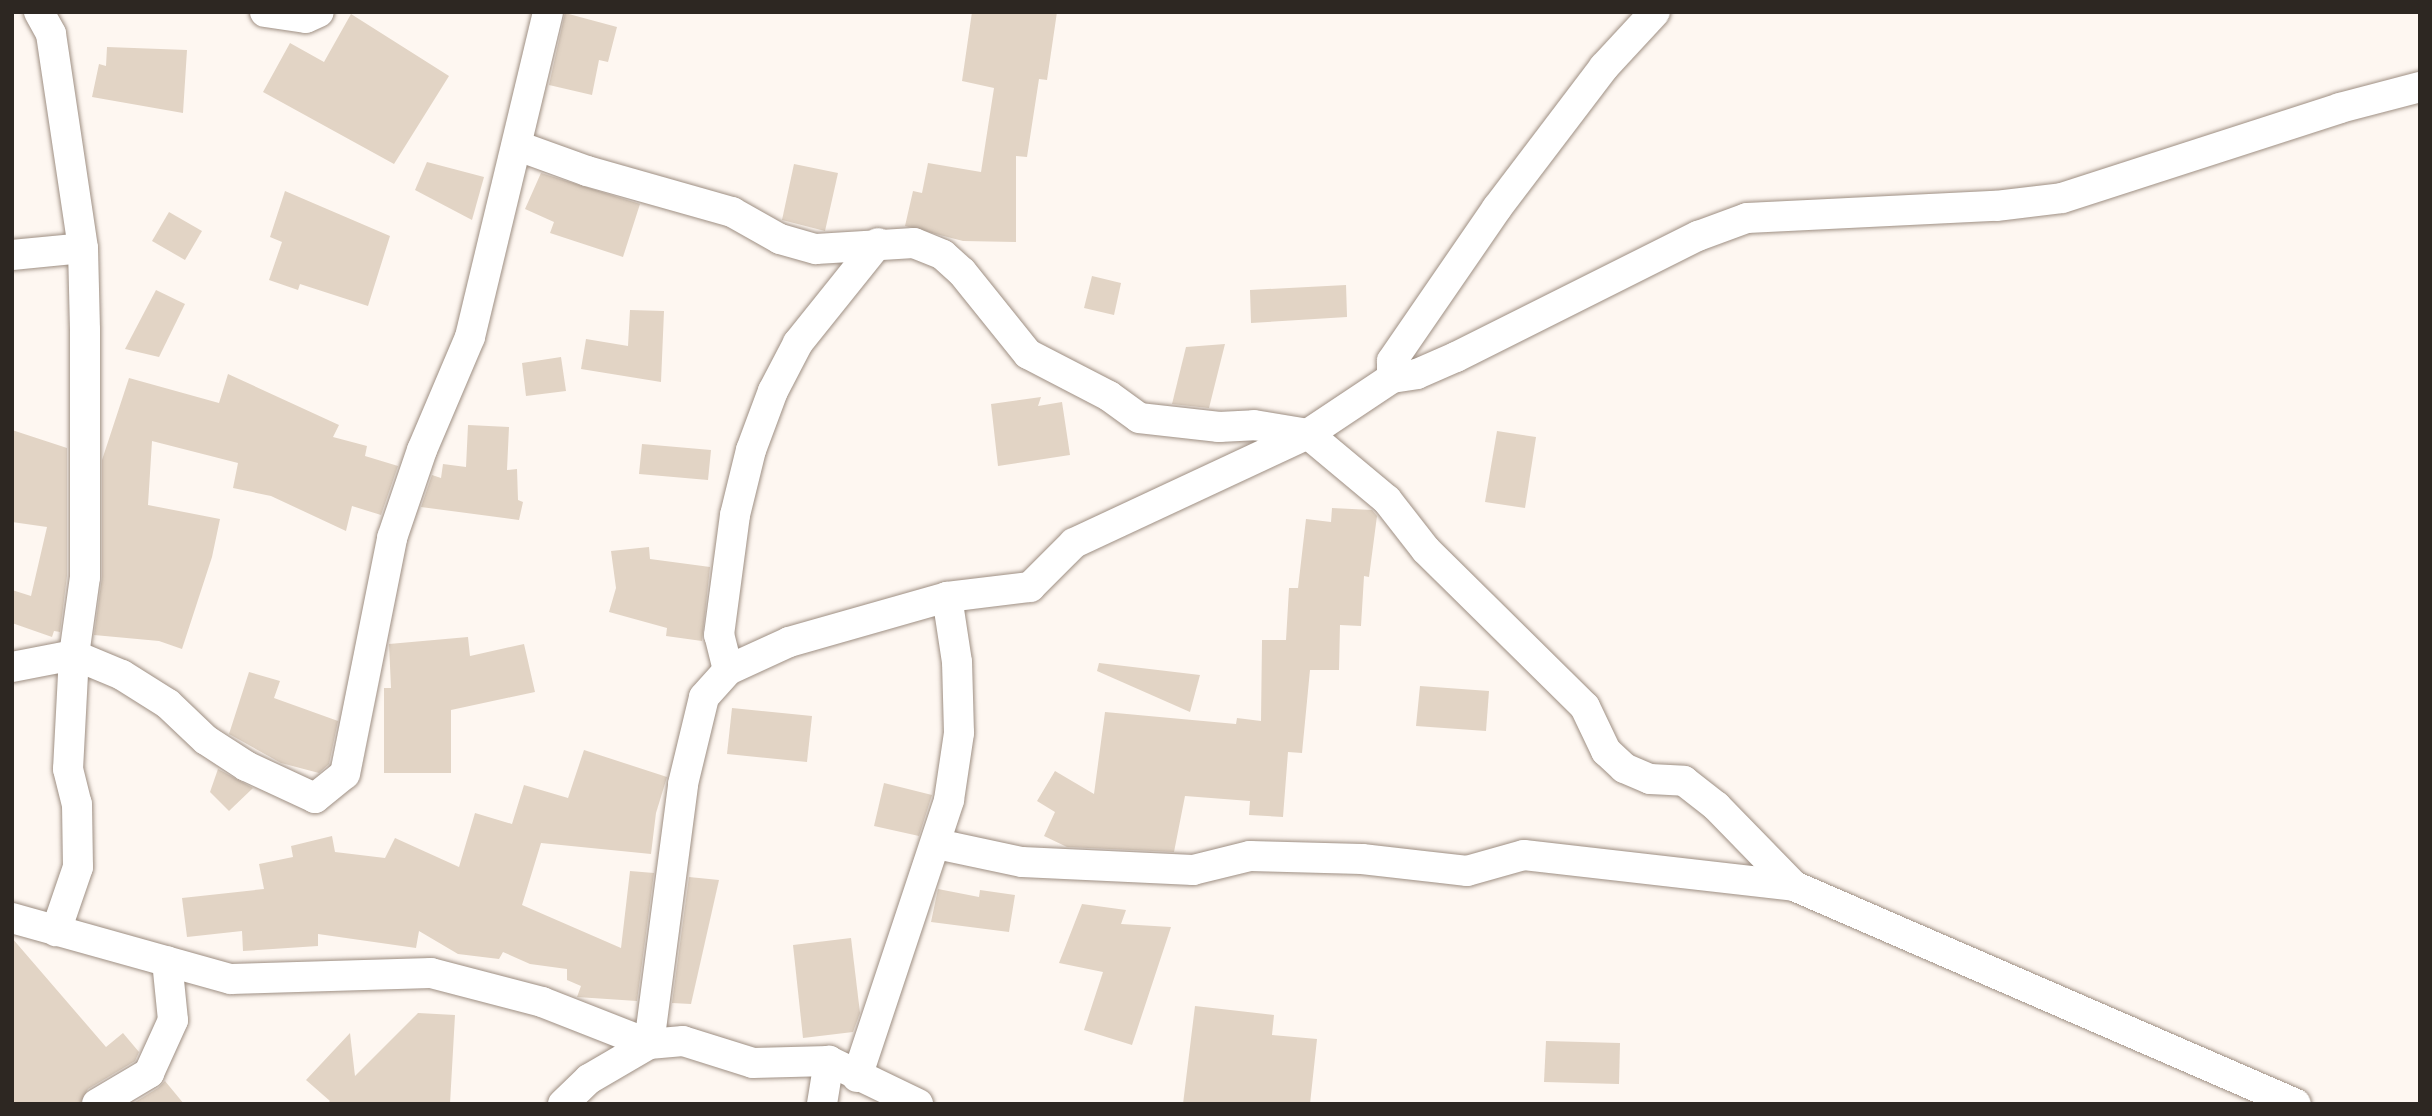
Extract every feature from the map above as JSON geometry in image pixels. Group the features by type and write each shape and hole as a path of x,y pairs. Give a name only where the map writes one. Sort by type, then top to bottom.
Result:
{"street":[{"path":"39,12 51,34 83,248 85,577 74,655 68,769 77,804 78,867 56,931"},
{"path":"265,12 306,18 318,12"},
{"path":"12,667 74,655 122,675 168,704 206,740 246,766 315,798 345,774 392,538 422,450 470,337 518,146 525,96 548,12"},
{"path":"1392,378 1392,361 1497,208 1604,67 1656,12"},
{"path":"649,1044 683,783 704,697 729,670 789,642 947,597 1030,587 1074,543 1308,434 1392,378 1417,374 1456,357 1698,236 1747,218 1997,206 2062,198 2340,108 2420,88"},
{"path":"518,146 587,171 732,212 780,239 816,249 878,243 914,243 943,255 1028,354 1109,396 1139,418 1219,427 1254,425 1308,434 1387,500 1426,550 1585,707 1606,751 1624,768 1650,779 1684,781 1716,806 1794,886"},
{"path":"729,670 719,635 735,515 751,450 773,391 797,343 878,243"},
{"path":"12,255 83,248"},
{"path":"858,1077 937,844 959,733 957,662 947,597"},
{"path":"937,844 1022,862 1193,870 1250,856 1362,859 1467,871 1524,855 1794,886 2296,1104"},
{"path":"12,918 231,979 431,973 542,1002 649,1044"},
{"path":"97,1104 149,1073 173,1020 167,961"},
{"path":"563,1104 589,1079 649,1044 683,1041 753,1063 829,1061 918,1104"},
{"path":"822,1104 829,1061"}],"building":[{"path":"972,12 1057,12 1047,80 1039,79 1027,157 1016,156 1016,242 963,241 905,226 913,191 922,193 928,163 981,172 994,88 962,81"},
{"path":"565,13 617,27 608,62 599,60 592,95 549,85"},
{"path":"351,14 449,76 394,164 263,92 290,43 324,62"},
{"path":"107,47 187,50 183,113 92,97 99,64 106,66"},
{"path":"427,162 484,177 472,220 415,190"},
{"path":"794,164 838,173 825,231 782,220"},
{"path":"541,173 640,204 623,257 550,233 554,222 525,209"},
{"path":"285,191 390,236 368,306 300,284 298,290 269,280 282,242 270,237"},
{"path":"169,212 202,231 185,260 152,241"},
{"path":"1092,276 1121,283 1114,315 1084,308"},
{"path":"1346,285 1347,317 1251,323 1250,290"},
{"path":"156,290 185,304 159,357 125,349"},
{"path":"630,310 664,311 661,382 581,369 586,339 628,346"},
{"path":"1225,344 1209,408 1172,404 1186,347"},
{"path":"561,357 566,391 526,396 522,363"},
{"path":"228,374 339,425 333,437 367,446 365,456 398,466 381,515 352,506 346,531 271,496 233,488 238,463 152,441 148,505 220,519 212,557 182,649 159,641 94,635 102,577 102,460 129,378 219,403"},
{"path":"1041,397 1038,406 1062,402 1070,455 998,466 991,404"},
{"path":"468,425 509,427 507,470 517,469 518,500 523,502 519,520 421,507 432,475 441,478 443,464 466,467"},
{"path":"12,430 67,448 67,576 60,632 54,631 52,637 12,623 12,590 31,596 47,527 12,522"},
{"path":"1497,431 1536,437 1525,508 1485,502"},
{"path":"642,444 711,450 708,480 639,474"},
{"path":"1332,508 1372,510 1377,516 1369,577 1364,576 1361,626 1340,625 1339,670 1310,670 1302,753 1288,752 1283,817 1249,815 1250,801 1185,796 1174,852 1067,847 1044,836 1055,812 1037,801 1055,771 1094,794 1105,712 1236,724 1237,718 1261,721 1262,640 1286,640 1289,588 1298,588 1306,519 1331,522"},
{"path":"649,547 650,559 710,567 702,641 666,636 667,628 609,612 616,588 611,551"},
{"path":"468,637 470,656 524,644 535,692 451,710 451,773 384,773 384,688 391,688 389,644"},
{"path":"1099,663 1200,675 1190,712 1097,671"},
{"path":"249,672 280,681 274,698 338,721 329,764 319,773 281,763 229,734"},
{"path":"1420,686 1489,691 1486,731 1416,726"},
{"path":"732,708 812,716 807,762 727,754"},
{"path":"584,750 667,777 656,813 651,854 541,843 522,905 621,948 630,871 654,873 637,1001 577,997 581,986 567,980 567,969 530,964 503,952 499,959 458,954 419,931 416,948 318,934 318,946 243,951 242,931 187,937 182,898 264,889 259,864 293,857 291,846 332,836 335,852 385,858 395,838 459,867 475,813 512,824 524,785 568,798"},
{"path":"218,769 253,788 229,811 210,792"},
{"path":"884,783 932,795 919,836 874,826"},
{"path":"689,877 719,880 691,1004 672,1003"},
{"path":"938,889 979,897 980,890 1015,895 1009,932 931,922"},
{"path":"1082,904 1126,910 1121,924 1171,927 1132,1045 1084,1030 1103,972 1059,963"},
{"path":"12,938 106,1047 123,1033 139,1052 135,1061 88,1089 80,1104 12,1104"},
{"path":"851,938 860,1013 853,1032 803,1038 793,945"},
{"path":"1195,1006 1274,1015 1272,1035 1317,1039 1310,1104 1183,1104"},
{"path":"418,1013 455,1015 450,1104 327,1104 330,1101 306,1080 350,1033 355,1076"},
{"path":"1546,1041 1620,1043 1619,1084 1544,1082"},
{"path":"165,1081 184,1104 132,1104 158,1088"}]}
